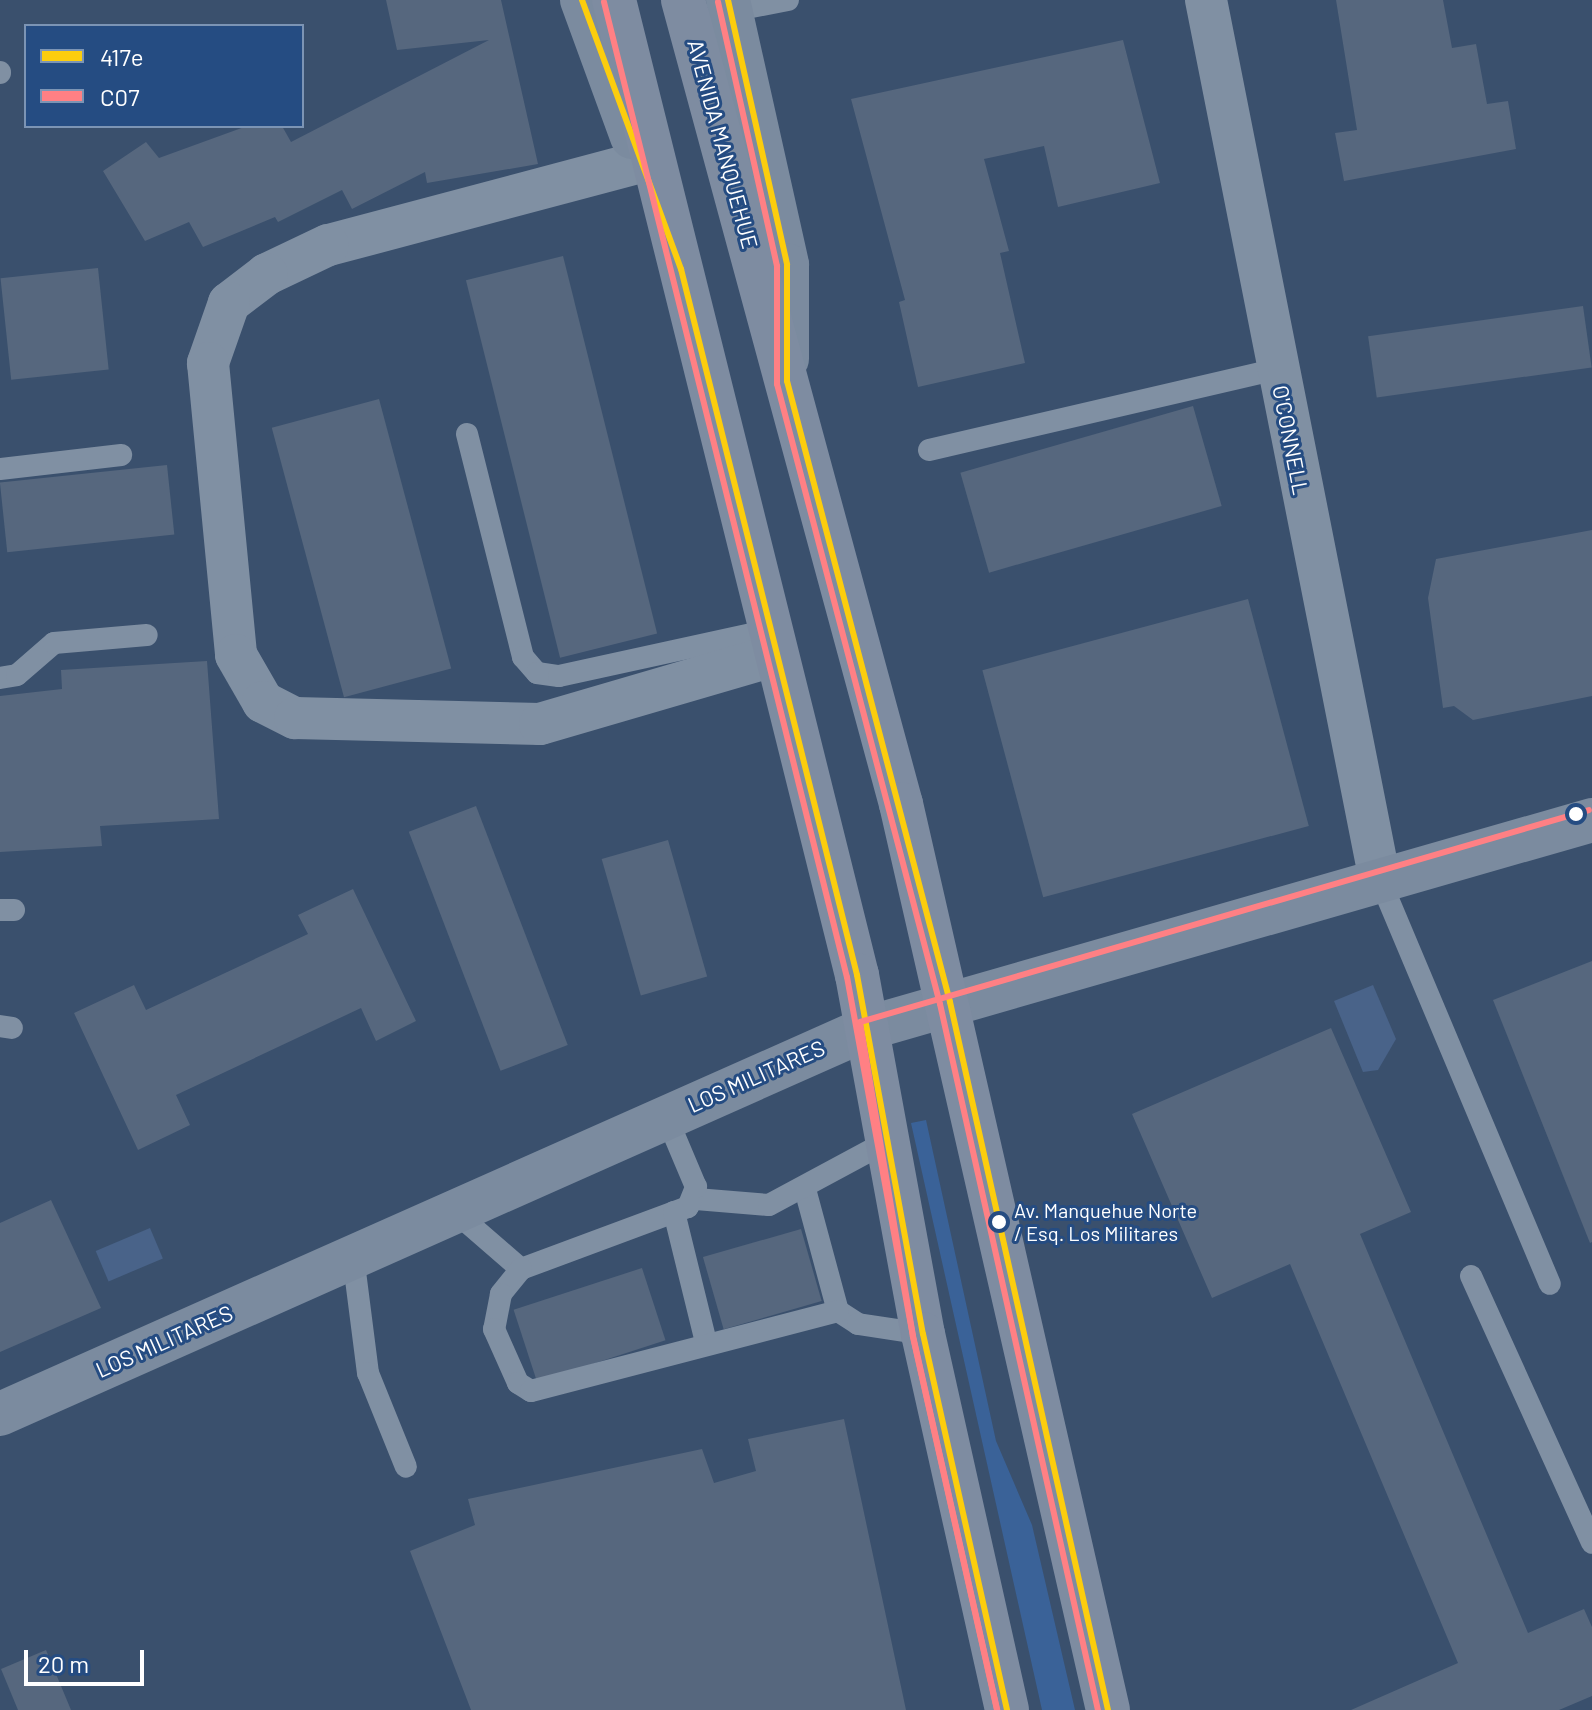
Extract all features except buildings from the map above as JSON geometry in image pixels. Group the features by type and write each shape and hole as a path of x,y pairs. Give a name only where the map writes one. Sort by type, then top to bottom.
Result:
{"main road":[{"path":"582,0 681,269"},
{"path":"614,0 868,1028 886,1142 923,1334 1007,1710"},
{"name":"AVENIDA MANQUEHUE","path":"683,0 950,1002 1108,1710"},
{"name":"AVENIDA MANQUEHUE","path":"729,5 787,265 787,381"},
{"name":"LOS MILITARES","path":"0,1414 868,1028 1592,820"}],"street":[{"name":"O'CONNELL","path":"1206,0 1380,880"},
{"path":"641,162 328,245 267,274 229,303 208,363 236,655 263,702 295,718 540,724 773,642"}],"lane":[{"path":"729,5 788,0"},
{"path":"929,450 1277,369"},
{"path":"467,434 523,657 537,673 559,676 773,642"},
{"path":"0,469 121,455"},
{"path":"0,678 17,675 54,643 147,635"},
{"path":"1380,880 1550,1284"},
{"path":"666,1116 696,1199"},
{"path":"838,1311 706,1342 531,1391 518,1383 494,1329 501,1294 521,1269 674,1212 696,1199 744,1207 805,1189 886,1142"},
{"path":"805,1189 838,1311 858,1324 923,1334"},
{"path":"454,1211 521,1269"},
{"path":"674,1212 706,1342"},
{"path":"353,1256 368,1373 406,1467"},
{"path":"1471,1276 1592,1543"}],"shaded area":[{"path":"1373,985 1396,1039 1378,1070 1363,1072 1334,1001"},
{"path":"926,1120 996,1441 1032,1525 1075,1710 1042,1710 911,1123"},
{"path":"150,1228 163,1258 109,1281 96,1251"}],"transit line":[{"name":"417e","path":"582,0 681,269 857,975 923,1334 1007,1710"},
{"name":"417e","path":"728,0 787,265 787,381 950,1002 1108,1710"},
{"name":"C07","path":"604,2 847,977 913,1336 997,1710"},
{"name":"C07","path":"718,2 777,266 777,384 940,1004 1098,1710"},
{"path":"997,1710 913,1336 860,1022 1589,810"}],"place":[{"name":"Av. Manquehue Norte / Esq. Los Militares","path":"999,1222"}]}
